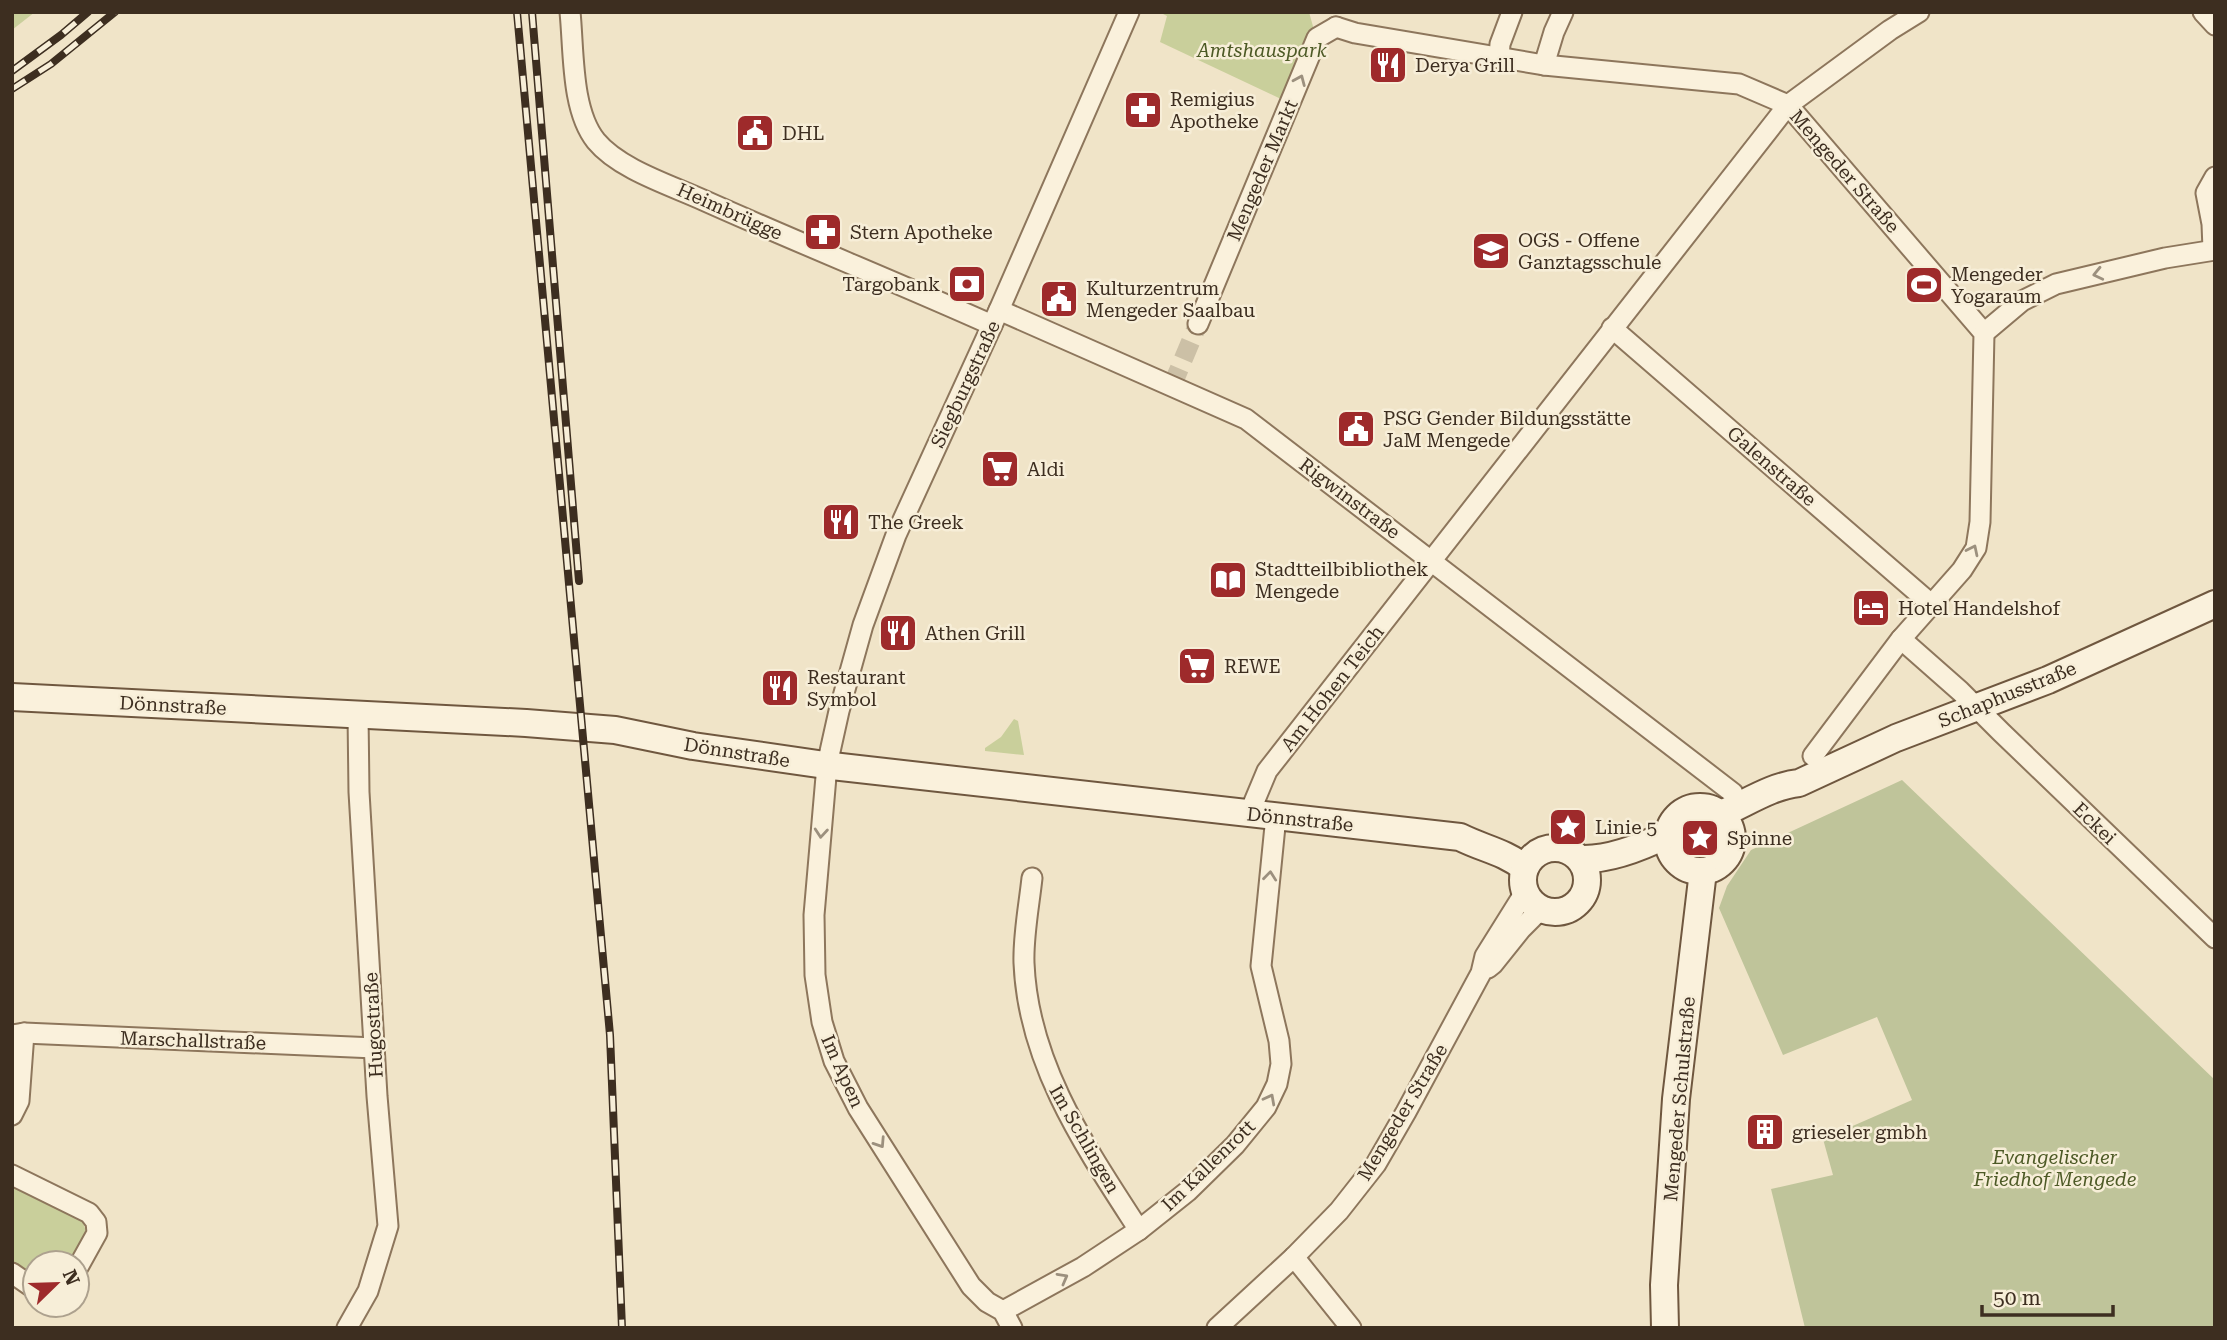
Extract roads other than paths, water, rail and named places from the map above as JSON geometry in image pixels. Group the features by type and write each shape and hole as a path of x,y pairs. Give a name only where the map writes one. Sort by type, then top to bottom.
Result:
{"street":[{"name":"Heimbrügge","path":"570,12 579,105 597,142 614,158 726,210 996,317"},
{"name":"Siegburgstraße","path":"827,765 859,638 884,566 1129,12"},
{"path":"1499,58 1500,44 1512,12"},
{"path":"1544,65 1563,12"},
{"name":"Am Hohen Teich","path":"1248,814 1267,771 1788,104 1919,12"},
{"path":"2203,12 2215,25"},
{"name":"Mengeder Straße","path":"1334,20 1355,33 1499,58 1544,65 1739,84 1788,104 1984,333"},
{"name":"Mengeder Markt","path":"1198,324 1317,38 1334,20"},
{"path":"1812,756 1901,639 1962,570 1976,548 1979,536 1984,333 2022,301 2056,284 2214,249 2206,192 2215,177"},
{"name":"Rigwinstraße","path":"996,317 1246,419 1432,561 1729,812"},
{"name":"Galenstraße","path":"1612,328 1931,604"},
{"name":"Schaphusstraße","path":"1729,812 1785,784 1799,783 1896,738 2048,680 2215,604"},
{"path":"1901,639 1977,708"},
{"name":"Dönnstraße","path":"12,697 615,730 693,746 827,765 1460,837 1475,832 1490,834 1533,880"},
{"name":"Eckei","path":"1977,708 2215,938"},
{"name":"Hugostraße","path":"347,1328 368,1291 388,1226 374,1048 359,792 358,715"},
{"name":"Im Apen","path":"827,765 814,915 815,975 822,1022 834,1061 858,1108 971,1286 1008,1319"},
{"path":"1704,806 1729,812 1732,840 1727,857 1712,869 1703,871 1686,868 1671,845 1672,821 1686,809 1704,806"},
{"name":"Im Kallenrott","path":"1008,1319 1139,1230 1188,1191 1235,1145 1266,1107 1277,1084 1281,1065 1279,1041 1261,967 1276,816"},
{"path":"1584,870 1600,858 1653,841 1671,845"},
{"path":"1557,847 1574,853 1584,870 1586,891 1576,905 1559,912 1533,880 1557,847"},
{"name":"Mengeder Schulstraße","path":"1665,1328 1664,1285 1676,1099 1703,871"},
{"name":"Im Schlingen","path":"1032,878 1024,961 1026,993 1035,1032 1049,1076 1072,1122 1139,1230"},
{"name":"Mengeder Straße","path":"1217,1328 1294,1257 1339,1210 1376,1164 1481,973 1493,964 1521,929 1533,880"},
{"path":"12,1115 19,1101 18,1034"},
{"name":"Marschallstraße","path":"18,1034 374,1048"},
{"path":"12,1175 89,1213 96,1222 97,1233 88,1249"},
{"path":"1294,1257 1351,1328"}],"tunnel":[{"path":"1172,386 1198,324"}],"railway":[{"path":"12,71 88,12"},
{"path":"12,89 51,64 115,12"},
{"path":"517,12 610,1035 622,1328"},
{"path":"532,12 579,581"}],"place":[{"name":"Derya Grill","path":"1388,65"},
{"name":"Remigius Apotheke","path":"1143,110"},
{"name":"DHL","path":"755,133"},
{"name":"Stern Apotheke","path":"823,232"},
{"name":"OGS - Offene Ganztagsschule","path":"1491,251"},
{"name":"Targobank","path":"967,284"},
{"name":"Mengeder Yogaraum","path":"1924,285"},
{"name":"Kulturzentrum Mengeder Saalbau","path":"1059,299"},
{"name":"PSG Gender Bildungsstätte JaM Mengede","path":"1356,429"},
{"name":"Aldi","path":"1000,469"},
{"name":"The Greek","path":"841,522"},
{"name":"Stadtteilbibliothek Mengede","path":"1228,580"},
{"name":"Hotel Handelshof","path":"1871,608"},
{"name":"Athen Grill","path":"898,633"},
{"name":"REWE","path":"1197,666"},
{"name":"Restaurant Symbol","path":"780,688"},
{"name":"Linie 5","path":"1568,827"},
{"name":"Spinne","path":"1700,838"},
{"name":"grieseler gmbh","path":"1765,1132"}],"park label":[{"name":"Amtshauspark","path":"1262,50"},
{"name":"Evangelischer Friedhof Mengede","path":"2055,1168"}]}
